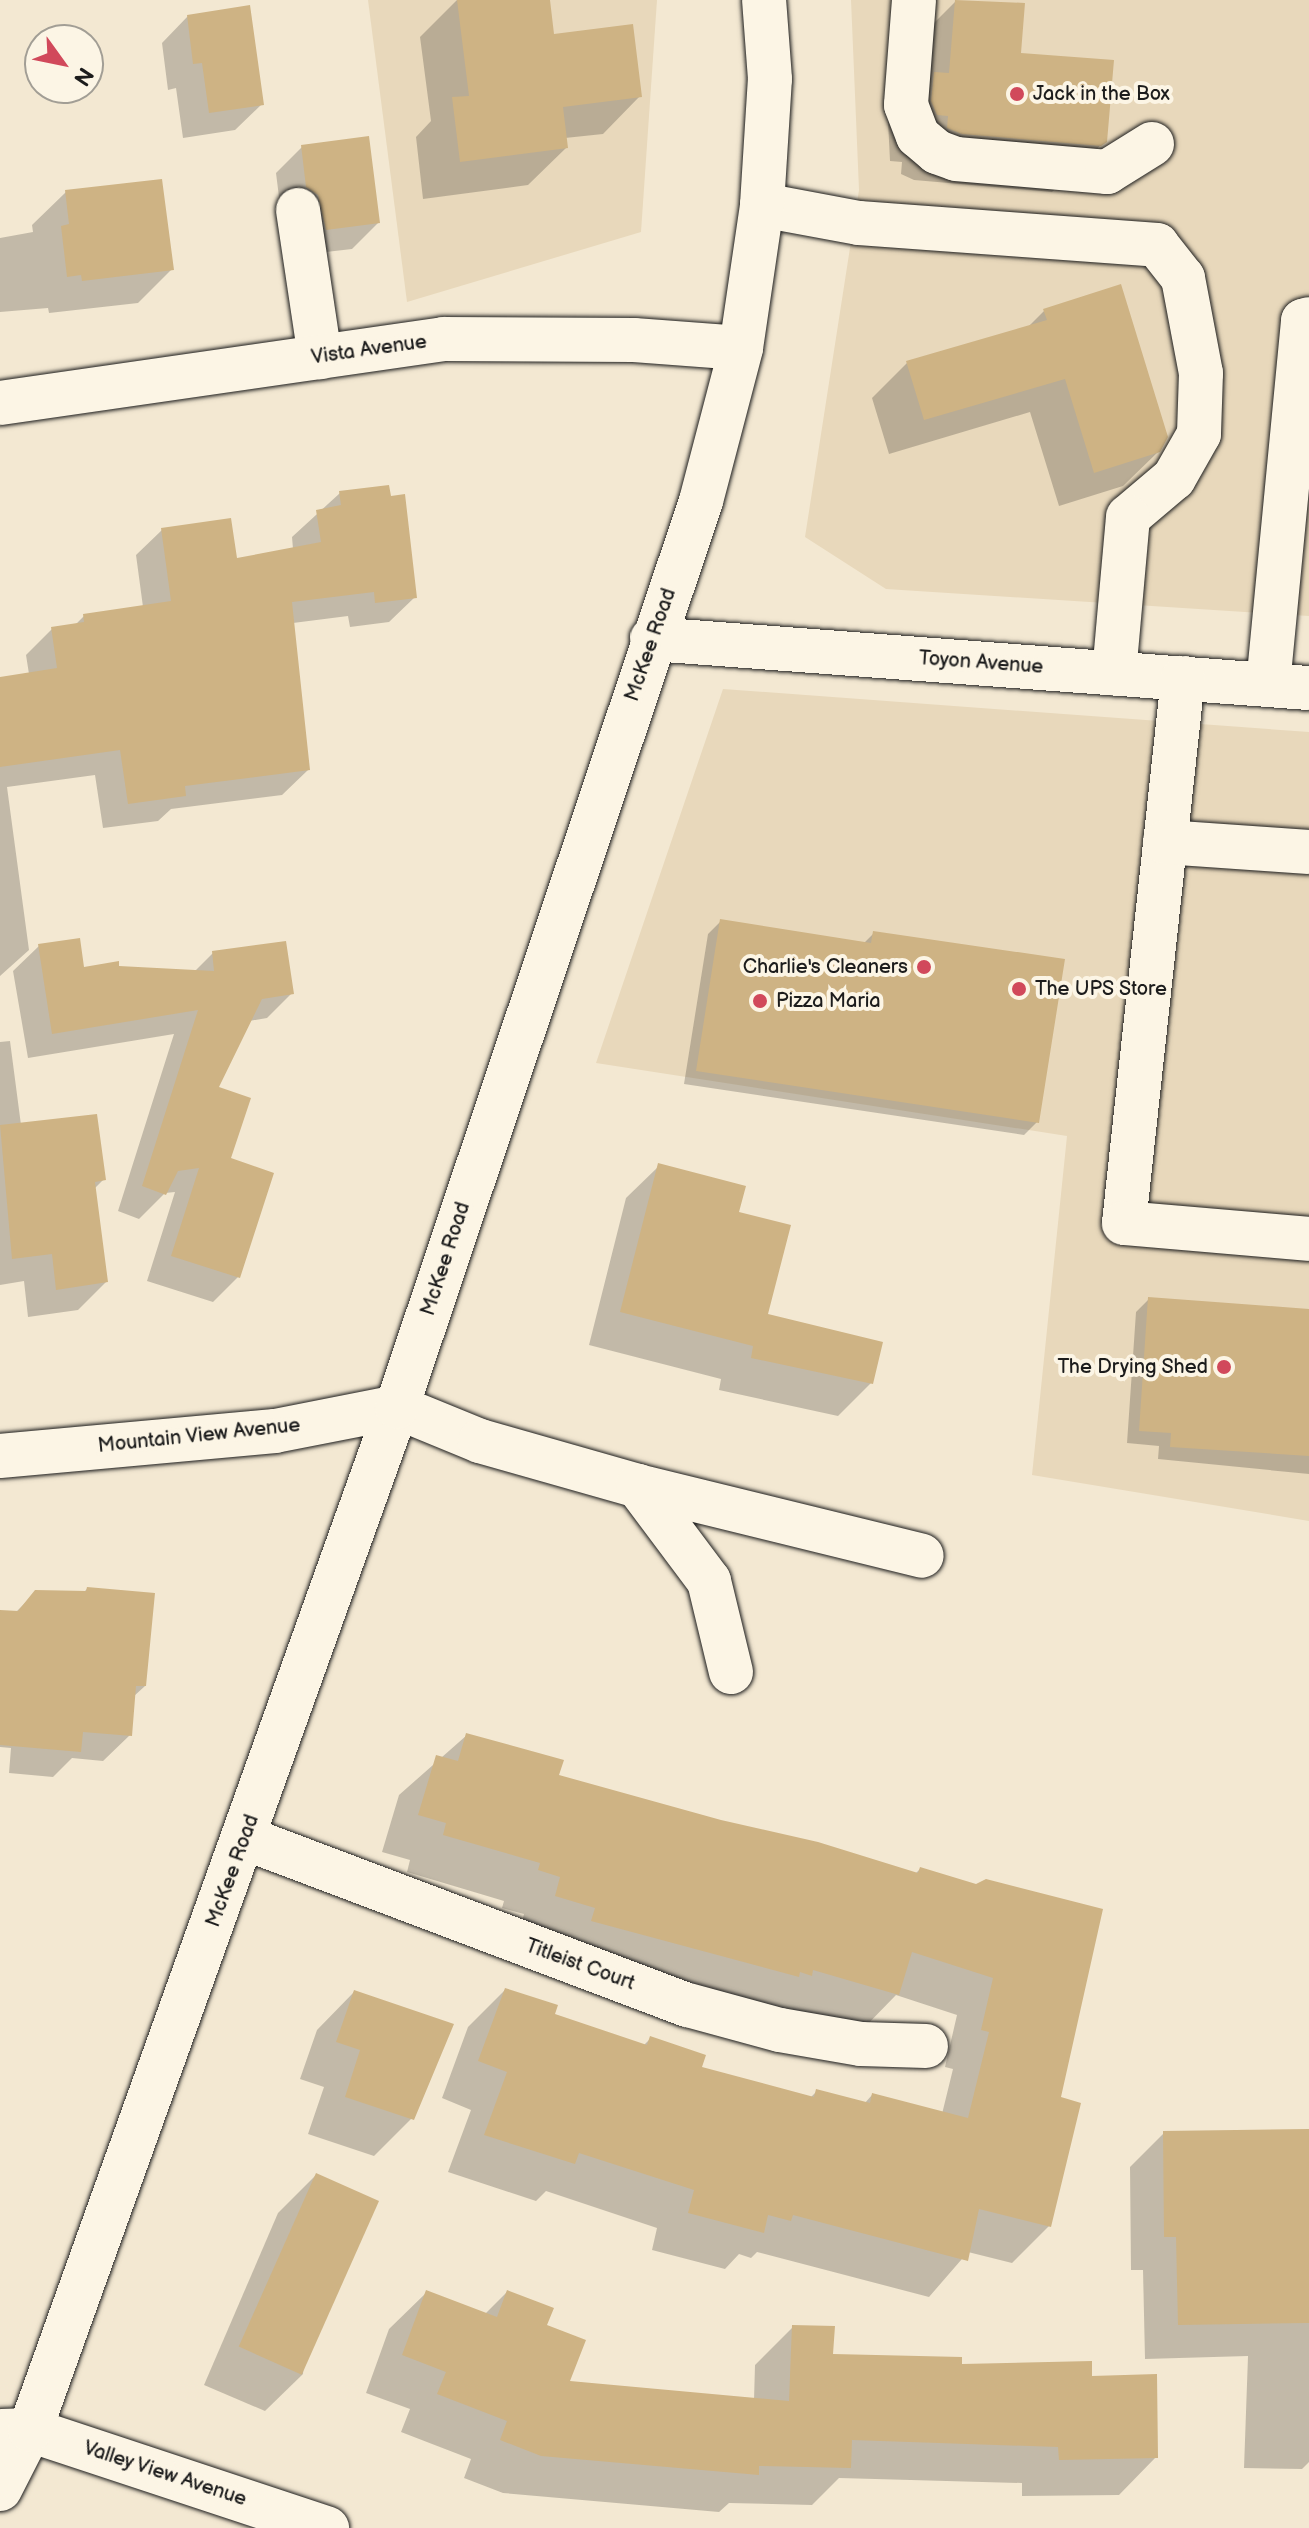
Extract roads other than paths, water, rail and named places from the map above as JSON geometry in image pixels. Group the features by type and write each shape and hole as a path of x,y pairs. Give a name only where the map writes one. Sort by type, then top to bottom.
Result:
{"street":[{"name":"McKee Road","path":"0,2489 15,2431 245,1838 397,1407 652,639 701,501 741,348 762,205 770,79 764,0"},
{"path":"914,0 906,105 918,136 937,152 956,159 1107,172 1152,144"},
{"path":"762,205 859,223 1157,245 1183,278 1201,373 1199,434 1174,478 1128,517 1114,673"},
{"path":"298,210 320,357"},
{"path":"1289,686 1303,321 1309,319"},
{"name":"Vista Avenue","path":"0,403 443,339 634,340 741,348"},
{"name":"Toyon Avenue","path":"652,639 1289,686"},
{"path":"1183,678 1124,1223 1309,1239"},
{"path":"1165,842 1309,852"},
{"path":"397,1407 480,1441 638,1486 922,1556"},
{"name":"Mountain View Avenue","path":"0,1456 275,1431 397,1407"},
{"path":"638,1486 709,1581 731,1672"},
{"name":"Titleist Court","path":"245,1838 688,2005 847,2042 926,2046"},
{"name":"Valley View Avenue","path":"15,2431 327,2528"}],"place":[{"name":"Jack in the Box","path":"1017,94"},
{"name":"Charlie's Cleaners","path":"924,967"},
{"name":"The UPS Store","path":"1019,989"},
{"name":"Pizza Maria","path":"760,1001"},
{"name":"The Drying Shed","path":"1224,1367"}]}
